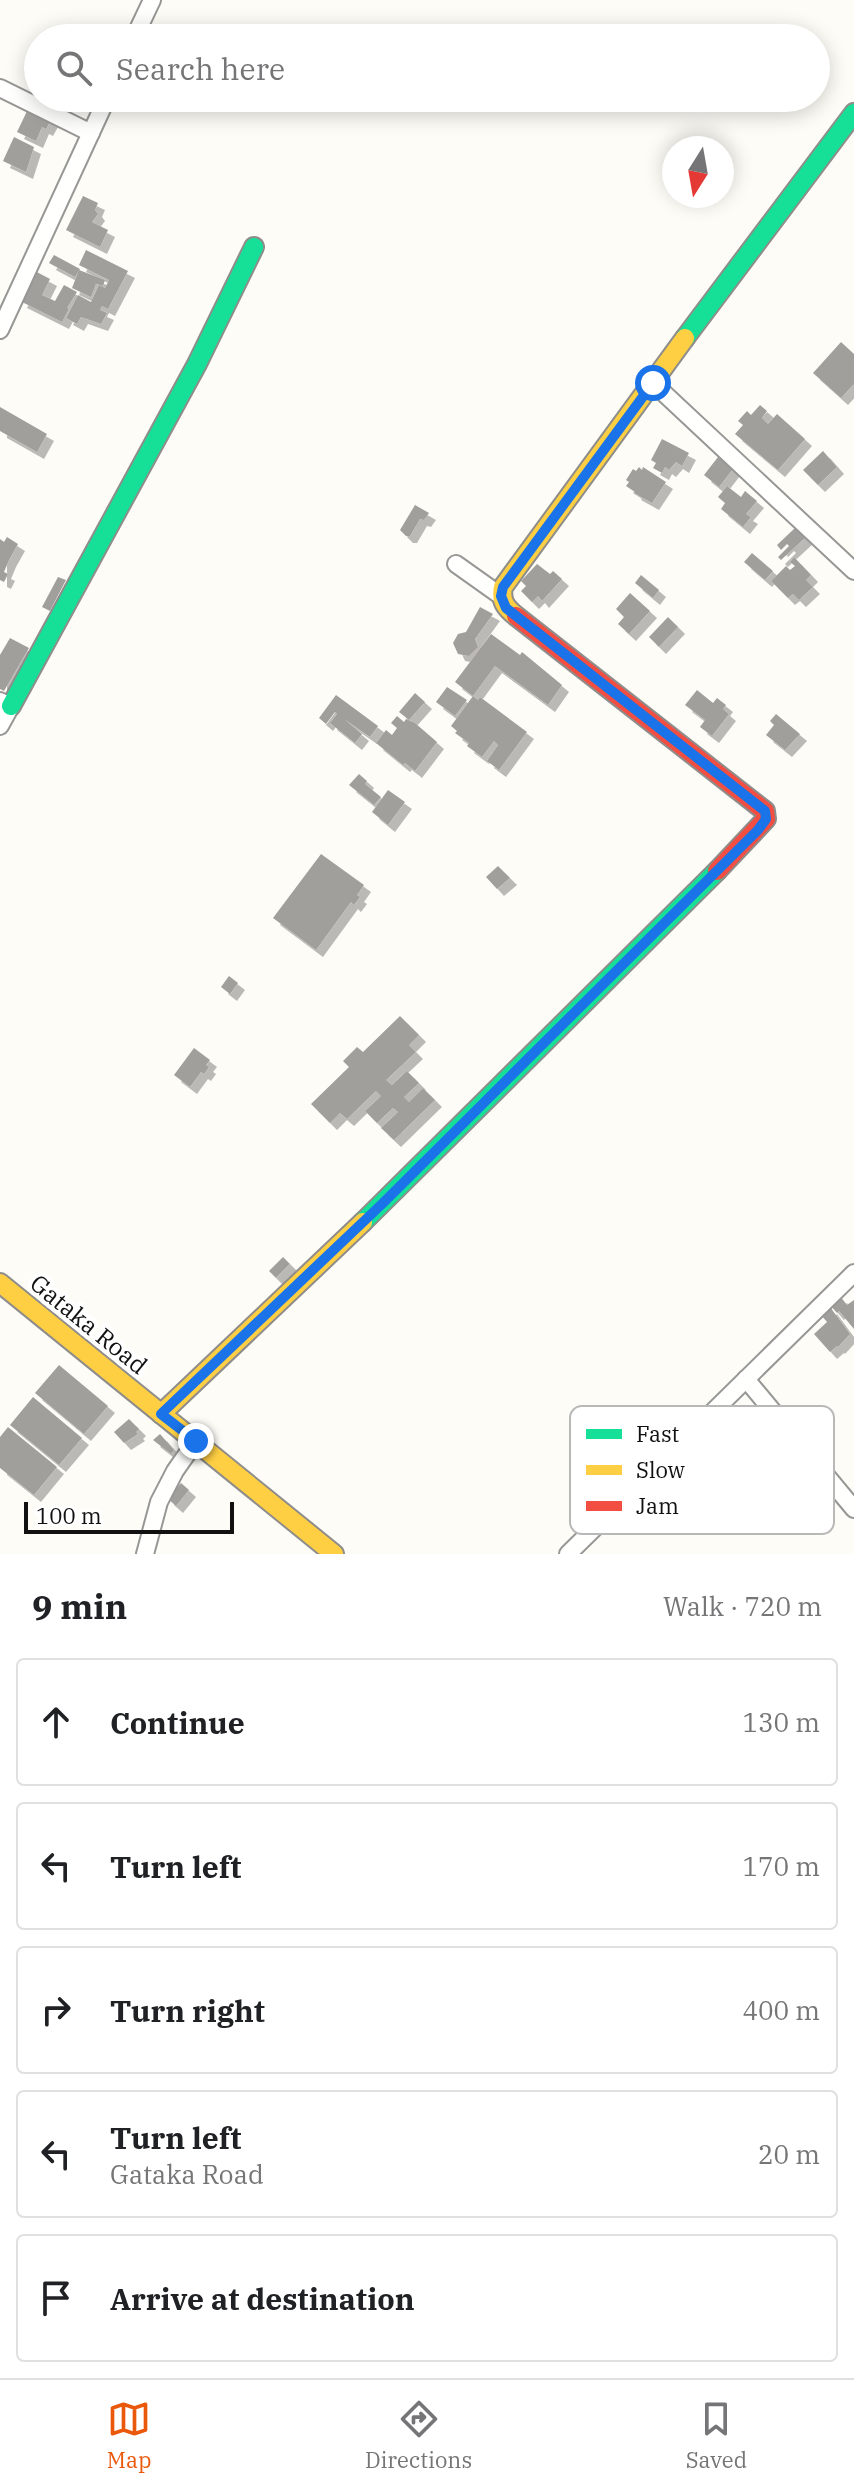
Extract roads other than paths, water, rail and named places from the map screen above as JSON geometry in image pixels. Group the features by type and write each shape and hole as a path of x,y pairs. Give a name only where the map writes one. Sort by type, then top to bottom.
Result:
{"street":[{"path":"141,24 152,0"},
{"path":"0,88 24,100"},
{"path":"49,112 91,133"},
{"path":"0,330 101,112"},
{"path":"501,596 503,587 735,269 854,113"},
{"path":"0,726 5,703 197,364 254,247"},
{"path":"653,383 854,571"},
{"path":"161,1414 382,1204 766,819 765,811 506,608 501,596 456,564"},
{"path":"719,1406 854,1273"},
{"name":"Gataka Road","path":"0,1283 334,1554"},
{"path":"746,1379 768,1406"},
{"path":"145,1554 159,1502 196,1441"},
{"path":"834,1485 854,1509"},
{"path":"568,1554 588,1534"}]}
